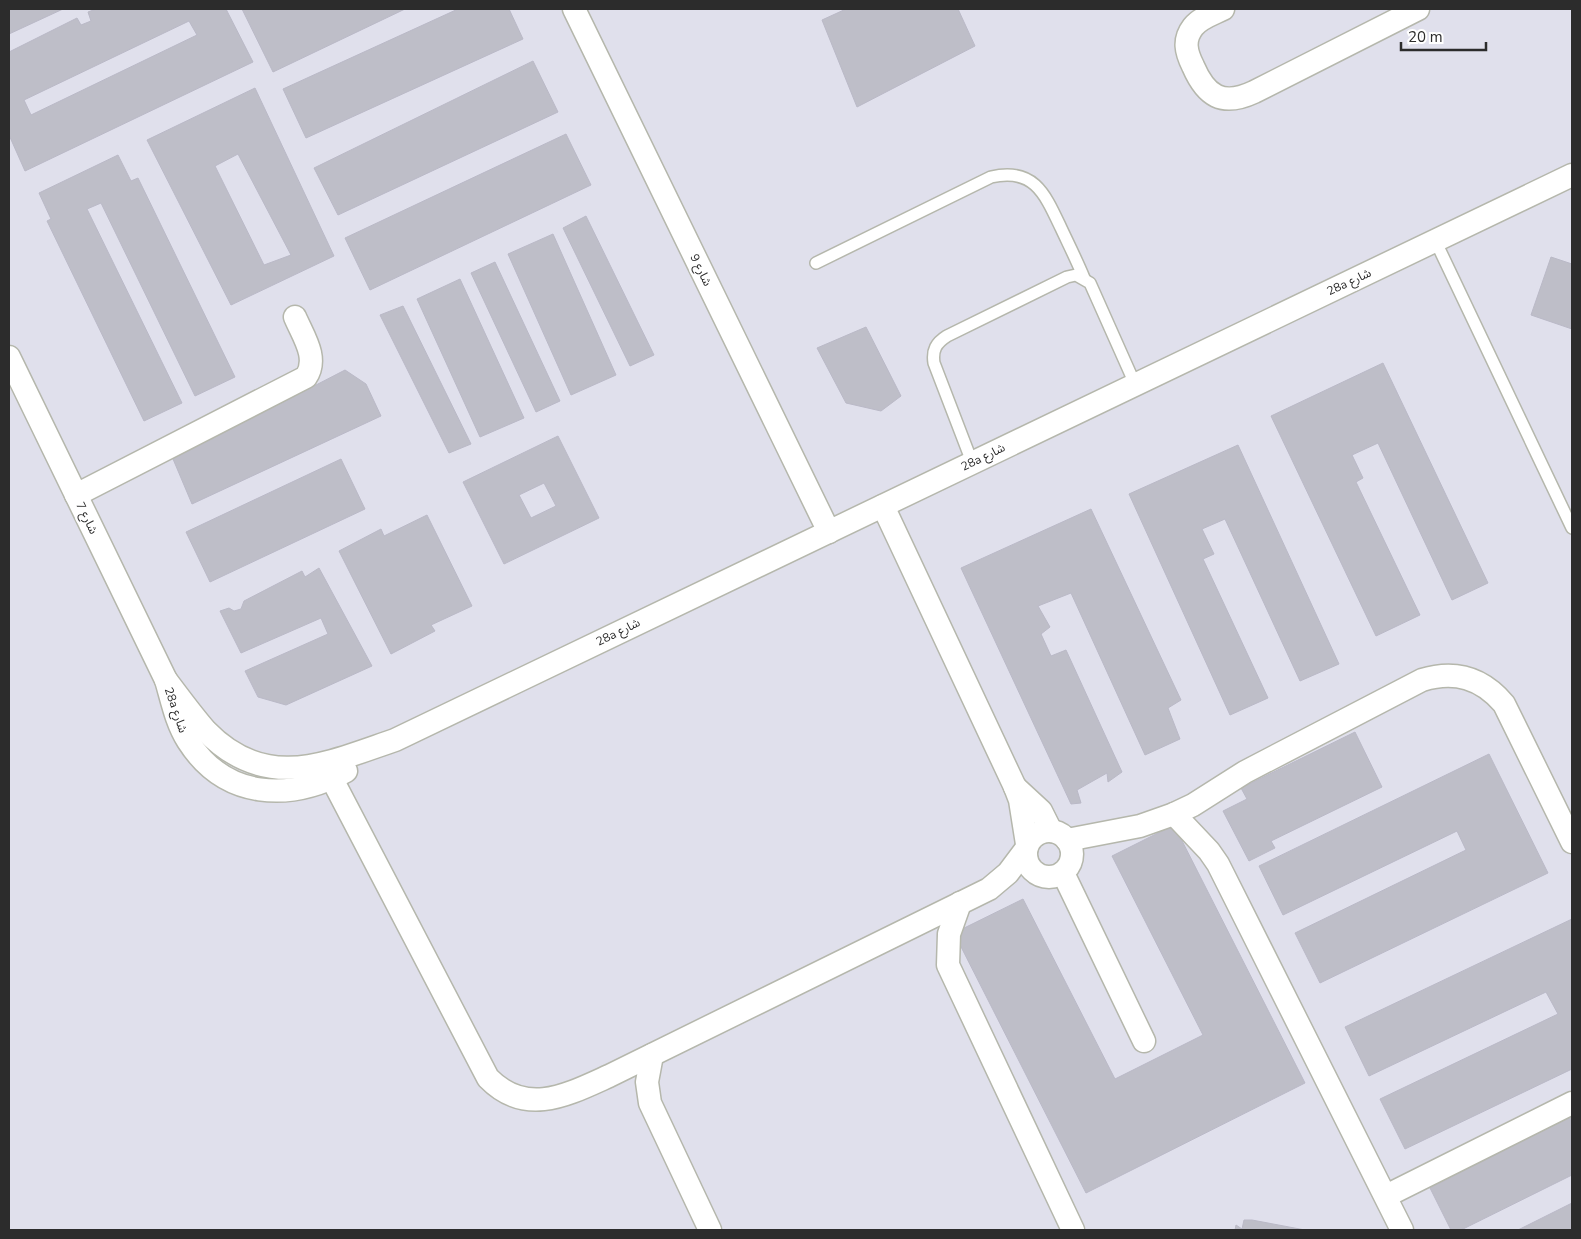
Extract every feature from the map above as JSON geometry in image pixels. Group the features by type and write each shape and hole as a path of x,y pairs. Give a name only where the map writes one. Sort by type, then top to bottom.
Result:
{"street":[{"name":"شارع 9","path":"574,9 829,532"},
{"path":"1223,9 1195,24 1187,40 1186,53 1202,86 1222,97 1233,98 1254,92 1418,9"},
{"name":"28a شارع","path":"166,680 178,721 187,739 210,768 224,778 248,787 273,792 291,791 332,778 395,740 1572,175"},
{"path":"76,495 306,377 310,371 312,357 295,317"},
{"name":"شارع 7","path":"9,357 166,680"},
{"path":"884,506 1015,787 1029,867 1036,874 1054,877 1063,874 1072,858 1072,848 1040,811 1015,787"},
{"path":"332,778 488,1078 495,1086 522,1098 550,1099 564,1096 652,1055 960,903 1000,882 1027,847 1042,832 1059,835 1140,826 1174,814 1193,805 1245,772 1422,680 1449,675 1462,676 1486,686 1504,704 1572,842"},
{"name":"28a شارع","path":"166,680 206,731 222,745 255,763 271,768 308,767 330,762 395,740"},
{"path":"1174,814 1209,850 1218,864 1402,1230"},
{"path":"1063,874 1144,1041"},
{"path":"960,903 949,934 948,965 1073,1230"},
{"path":"652,1055 647,1082 650,1103 710,1230"},
{"path":"1386,1196 1572,1103"}],"lane":[{"path":"816,263 991,177 1013,175 1033,182 1046,196 1084,278 1094,289 1136,384"},
{"path":"1435,240 1572,528"},
{"path":"972,462 934,364 935,348 940,341 948,336 1066,277 1076,276 1084,278"}],"building":[{"path":"9,9 63,9 9,34"},
{"path":"96,9 226,9 253,62 25,171 9,135 9,52 77,18 81,25 91,21 88,12","holes":["189,21 197,35 31,115 24,100"]},
{"path":"242,9 405,9 273,72"},
{"path":"458,9 509,9 523,39 306,138 283,89"},
{"path":"846,9 958,9 975,46 857,107 822,20"},
{"path":"533,61 558,112 338,215 314,168"},
{"path":"255,88 334,256 231,305 147,140","holes":["238,154 291,255 264,265 215,166"]},
{"path":"566,134 591,185 370,290 345,238"},
{"path":"118,155 131,181 138,178 235,377 195,396 101,203 87,209 182,403 144,421 47,221 51,219 39,193"},
{"path":"586,216 654,355 630,366 563,228"},
{"path":"553,234 616,375 571,395 508,254"},
{"path":"1551,257 1572,264 1572,329 1531,315"},
{"path":"495,262 560,401 536,412 471,273"},
{"path":"460,279 524,418 480,437 417,299"},
{"path":"403,306 471,444 449,453 380,315"},
{"path":"866,327 901,396 881,411 846,403 817,348"},
{"path":"1383,363 1488,583 1452,600 1378,443 1352,455 1363,478 1356,482 1420,615 1376,636 1271,416"},
{"path":"345,370 366,384 381,416 192,504 173,459"},
{"path":"558,436 599,518 504,564 463,482","holes":["544,483 556,506 531,518 519,495"]},
{"path":"1238,445 1339,664 1300,681 1225,519 1202,529 1214,554 1203,559 1268,698 1230,715 1129,494"},
{"path":"341,459 365,509 210,582 186,532"},
{"path":"1091,509 1181,700 1168,708 1180,739 1145,755 1071,593 1038,606 1050,627 1041,634 1051,656 1066,650 1122,772 1108,782 1107,773 1077,790 1081,803 1071,804 961,568"},
{"path":"427,515 472,606 431,625 435,631 391,654 339,551 381,529 384,536"},
{"path":"319,568 372,666 286,705 258,697 245,671 328,634 321,618 241,653 220,611 229,608 234,611 241,609 244,601 302,571 305,577"},
{"path":"1355,732 1382,787 1271,841 1275,848 1249,861 1223,811 1247,799 1241,788"},
{"path":"1489,754 1548,873 1320,983 1295,933 1466,850 1457,831 1283,915 1259,866"},
{"path":"1174,825 1305,1083 1086,1193 954,933 1023,899 1115,1079 1203,1035 1112,856"},
{"path":"1572,919 1572,1069 1405,1149 1380,1099 1558,1014 1546,992 1369,1076 1345,1027"},
{"path":"1572,1116 1572,1175 1461,1230 1451,1230 1430,1188"},
{"path":"1572,1203 1572,1230 1518,1230"},
{"path":"1244,1220 1305,1230 1235,1230 1236,1225 1242,1229"}]}
